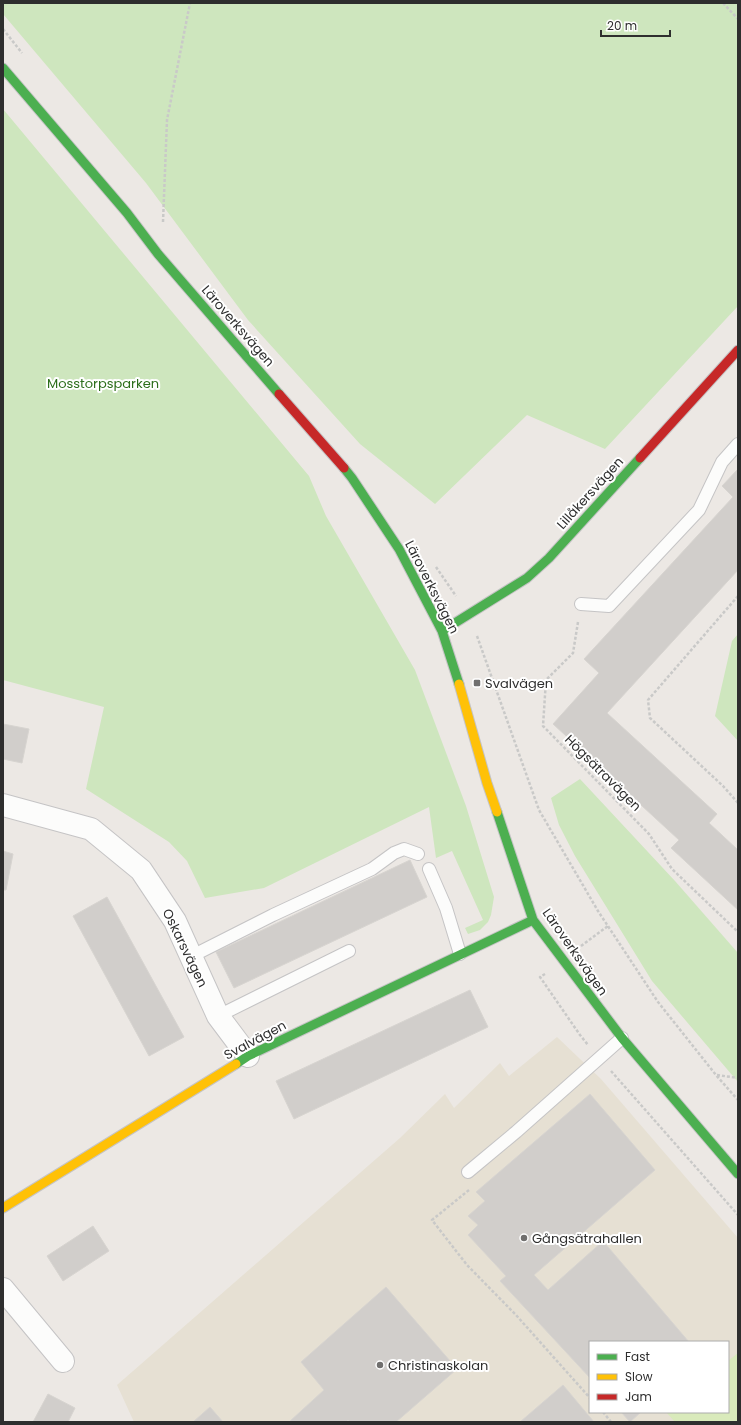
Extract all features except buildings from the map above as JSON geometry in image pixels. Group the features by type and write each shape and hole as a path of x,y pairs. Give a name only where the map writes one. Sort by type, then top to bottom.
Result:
{"street":[{"name":"Läroverksvägen","path":"3,68 127,213 158,254 352,478 399,549 442,631 487,783 533,920 622,1038 738,1174"},
{"name":"Lillåkersvägen","path":"442,631 527,578 549,558 738,350"},
{"name":"Oskarsvägen","path":"3,805 91,828 140,870 175,921 218,1016 248,1056"},
{"name":"Svalvägen","path":"3,1208 248,1056 533,920"},
{"path":"3,1290 63,1361"}],"lane":[{"path":"581,604 609,606 699,510 722,462 738,444"},
{"path":"190,957 273,915 372,869 394,853 404,849 418,854"},
{"path":"428,869 446,908 460,954"},
{"path":"218,1016 350,951"},
{"path":"468,1172 516,1132 622,1038"}],"path":[{"path":"158,254 163,225 167,120 190,3"},
{"path":"723,3 738,19"},
{"path":"738,596 648,700 650,718 723,786 738,803"},
{"name":"Högsätravägen","path":"581,604 573,653 546,680 542,726 649,834 672,869 738,932"},
{"path":"469,615 539,810 598,911 658,1002 716,1075 738,1100"},
{"path":"716,1075 738,1078"},
{"path":"468,1172 470,1189 432,1220 466,1265 516,1316 589,1397"},
{"path":"603,1413 612,1422"}],"shaded area":[{"path":"557,1037 601,1079 738,1238 738,1422 134,1422 117,1385 400,1138 445,1094 454,1108 500,1063 509,1076"}],"green space":[{"path":"3,3 738,3 738,306 605,449 527,415 435,504 360,444 248,320 146,183 3,14"},
{"name":"Mosstorpsparken","path":"3,109 309,476 326,516 415,670 466,806 494,897 491,915 488,922 480,930 468,934 465,928 483,920 452,851 436,858 429,807 264,888 205,898 187,861 169,842 86,789 104,707 3,680"},
{"path":"738,634 738,741 715,716 732,641"},
{"path":"580,779 675,881 738,953 738,1082 652,981 575,856 559,825 551,798"},
{"path":"738,1353 738,1422 675,1422 667,1413 729,1413 729,1360"}],"traffic: fast":[{"path":"3,68 127,213 158,254 279,394"},
{"path":"442,631 527,578 549,558 640,458"},
{"path":"344,468 399,549 442,631 459,684"},
{"path":"497,812 533,920 622,1038 738,1174"},
{"path":"236,1064 248,1056 533,920"}],"traffic: slow":[{"path":"459,684 487,783 497,812"},
{"path":"3,1208 236,1064"}],"traffic: jam":[{"path":"640,458 738,350"},
{"path":"279,394 344,468"}],"place":[{"name":"Svalvägen","path":"477,683"},
{"name":"Gångsätrahallen","path":"524,1238"},
{"name":"Christinaskolan","path":"380,1365"}]}
